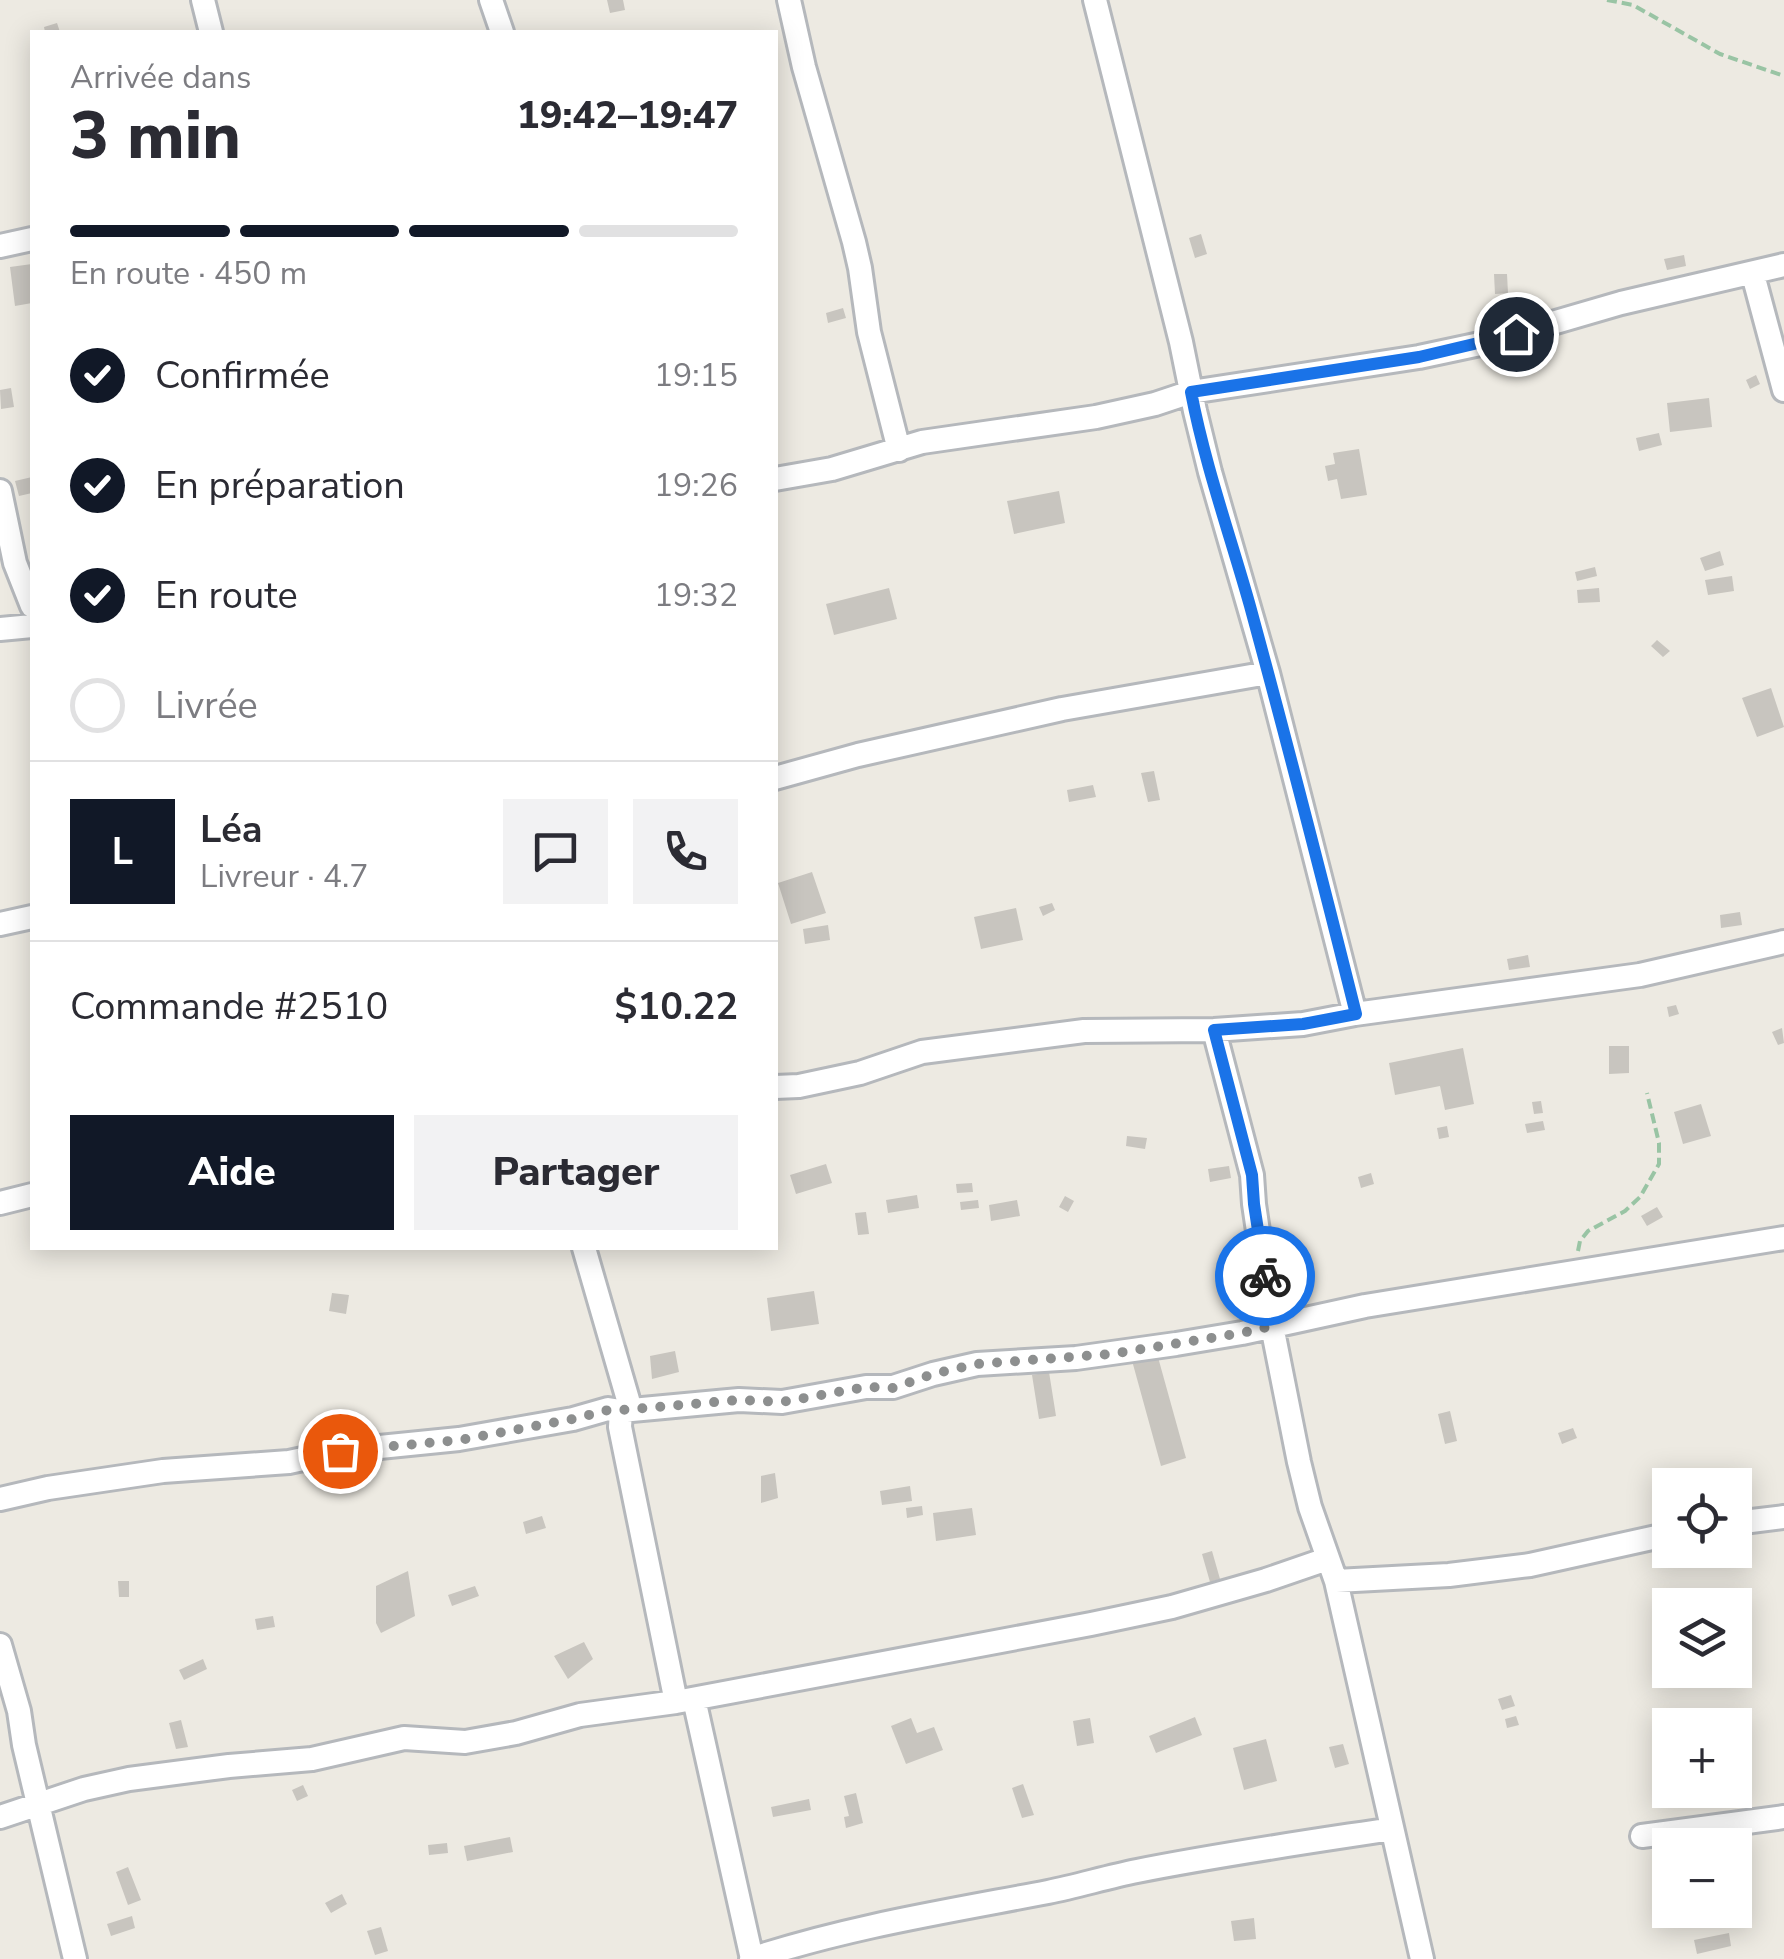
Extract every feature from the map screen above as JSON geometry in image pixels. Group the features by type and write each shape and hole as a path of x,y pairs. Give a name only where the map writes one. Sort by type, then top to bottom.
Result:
{"street":[{"path":"203,0 210,30"},
{"path":"491,0 501,30"},
{"path":"789,0 808,84 854,242 868,332 899,450"},
{"path":"1095,0 1210,472 1268,673 1356,1014"},
{"path":"0,246 30,239"},
{"path":"778,478 832,469 922,442 1096,417 1191,392 1434,354 1621,303 1784,266"},
{"path":"1755,282 1784,390"},
{"path":"0,490 14,563 30,601"},
{"path":"0,630 30,626"},
{"path":"778,777 1062,709 1268,673"},
{"path":"0,924 30,918"},
{"path":"778,1087 860,1074 922,1052 1084,1031 1214,1030 1303,1024 1640,975 1784,942"},
{"path":"1214,1030 1252,1175 1272,1326 1299,1462 1336,1582 1422,1959"},
{"path":"0,1203 30,1196"},
{"path":"0,1499 163,1471 289,1462 340,1451 460,1440 608,1410 739,1400 782,1402 866,1387 893,1388 977,1364 1111,1354 1242,1333 1365,1306 1784,1238"},
{"path":"585,1250 626,1410 620,1427 752,1959 1134,1872 1392,1829"},
{"path":"1752,1521 1784,1517"},
{"path":"1336,1582 1530,1565 1652,1538"},
{"path":"0,1818 84,1789 130,1779 312,1758 404,1738 465,1742 580,1715 685,1700 1172,1607 1327,1559"},
{"path":"0,1644 75,1959"},
{"path":"1642,1836 1784,1817"}],"path":[{"path":"1608,0 1634,5 1720,54 1784,76"},
{"path":"1578,1271 1580,1241 1588,1231 1625,1211 1640,1197 1660,1164 1660,1143 1646,1093"}],"building":[{"path":"607,0 623,0 625,10 610,13"},
{"path":"57,23 59,30 45,30"},
{"path":"1201,234 1207,254 1195,258 1189,238"},
{"path":"1684,255 1686,266 1667,270 1664,259"},
{"path":"30,264 30,303 15,306 10,267"},
{"path":"1494,274 1507,274 1508,293 1495,294"},
{"path":"843,308 846,318 828,323 826,313"},
{"path":"1756,375 1760,384 1750,389 1746,380"},
{"path":"11,388 14,407 1,409 0,390"},
{"path":"1709,398 1712,427 1670,432 1667,403"},
{"path":"1659,433 1662,445 1639,451 1636,438"},
{"path":"1359,449 1367,495 1341,499 1337,479 1328,481 1325,466 1335,464 1333,453"},
{"path":"30,477 30,493 19,496 15,481"},
{"path":"1059,491 1065,523 1014,534 1007,501"},
{"path":"1720,551 1724,565 1705,571 1700,558"},
{"path":"1595,567 1597,576 1577,581 1575,572"},
{"path":"1732,576 1734,591 1708,595 1705,580"},
{"path":"889,588 897,619 834,635 826,604"},
{"path":"1599,588 1600,602 1578,603 1577,590"},
{"path":"1657,640 1670,651 1663,657 1651,646"},
{"path":"1771,688 1784,727 1757,737 1742,698"},
{"path":"1154,771 1160,800 1148,802 1141,773"},
{"path":"1093,785 1096,797 1069,802 1067,790"},
{"path":"812,872 826,913 791,924 778,883"},
{"path":"1052,903 1055,910 1043,916 1039,907"},
{"path":"1016,908 1023,940 981,949 974,917"},
{"path":"1740,912 1742,925 1721,928 1720,915"},
{"path":"828,925 830,940 805,944 803,929"},
{"path":"1528,955 1530,967 1509,970 1507,959"},
{"path":"1676,1005 1679,1014 1669,1017 1667,1007"},
{"path":"1782,1028 1784,1043 1778,1045 1772,1032"},
{"path":"1609,1046 1629,1046 1629,1073 1609,1074"},
{"path":"1463,1048 1474,1104 1445,1110 1440,1086 1395,1095 1389,1063"},
{"path":"1541,1101 1543,1113 1534,1114 1532,1102"},
{"path":"1701,1104 1711,1136 1683,1144 1674,1112"},
{"path":"1543,1121 1545,1130 1527,1133 1525,1124"},
{"path":"1447,1126 1449,1137 1439,1139 1437,1128"},
{"path":"1127,1136 1147,1138 1145,1149 1126,1146"},
{"path":"826,1164 832,1183 796,1194 790,1175"},
{"path":"1229,1166 1231,1178 1210,1182 1208,1169"},
{"path":"1371,1173 1374,1184 1361,1188 1358,1177"},
{"path":"972,1183 973,1192 957,1193 956,1184"},
{"path":"917,1195 919,1208 888,1213 886,1200"},
{"path":"1065,1196 1074,1201 1068,1212 1059,1207"},
{"path":"978,1200 979,1208 961,1210 960,1202"},
{"path":"1017,1200 1020,1216 991,1221 989,1205"},
{"path":"1657,1207 1663,1217 1647,1226 1641,1216"},
{"path":"866,1212 869,1234 858,1235 855,1213"},
{"path":"814,1291 819,1324 771,1331 767,1298"},
{"path":"332,1293 349,1295 346,1314 329,1311"},
{"path":"1156,1350 1186,1458 1161,1466 1131,1357"},
{"path":"675,1351 679,1372 652,1379 650,1356"},
{"path":"1049,1372 1056,1416 1039,1419 1032,1375"},
{"path":"1450,1411 1457,1441 1445,1444 1438,1414"},
{"path":"1573,1428 1577,1438 1562,1444 1558,1433"},
{"path":"775,1473 778,1498 761,1503 761,1476"},
{"path":"910,1486 912,1501 882,1505 880,1491"},
{"path":"922,1506 923,1515 907,1518 906,1508"},
{"path":"972,1508 976,1535 936,1541 933,1513"},
{"path":"542,1516 546,1528 526,1534 523,1522"},
{"path":"1212,1551 1220,1579 1210,1582 1202,1554"},
{"path":"408,1571 415,1616 381,1633 376,1623 376,1586"},
{"path":"118,1581 129,1581 129,1597 119,1597"},
{"path":"475,1586 479,1596 452,1606 448,1595"},
{"path":"273,1616 275,1627 257,1630 255,1619"},
{"path":"584,1642 593,1659 568,1679 554,1656"},
{"path":"203,1659 207,1669 184,1680 179,1670"},
{"path":"1511,1695 1515,1706 1502,1710 1498,1699"},
{"path":"1516,1716 1519,1725 1507,1728 1505,1719"},
{"path":"1195,1717 1202,1735 1156,1753 1149,1736"},
{"path":"911,1718 917,1733 934,1727 943,1750 906,1764 891,1726"},
{"path":"1090,1718 1094,1743 1077,1746 1073,1721"},
{"path":"181,1720 188,1747 176,1749 169,1723"},
{"path":"1266,1739 1277,1781 1244,1790 1233,1748"},
{"path":"1343,1744 1349,1764 1335,1768 1329,1747"},
{"path":"1023,1784 1034,1815 1022,1818 1012,1788"},
{"path":"303,1785 308,1796 297,1801 292,1790"},
{"path":"856,1793 863,1823 846,1828 844,1817 849,1816 844,1796"},
{"path":"809,1799 811,1810 773,1817 771,1807"},
{"path":"510,1837 513,1852 467,1861 464,1846"},
{"path":"447,1843 448,1853 429,1855 428,1845"},
{"path":"128,1867 141,1900 128,1905 116,1872"},
{"path":"342,1894 347,1904 331,1913 325,1903"},
{"path":"132,1916 135,1928 111,1936 107,1924"},
{"path":"1254,1918 1256,1939 1234,1941 1231,1921"},
{"path":"381,1927 388,1951 375,1955 367,1931"},
{"path":"1729,1933 1731,1946 1697,1954 1694,1940"}],"way so far":[{"path":"340,1451 460,1440 608,1410 739,1400 782,1402 866,1387 893,1388 977,1364 1076,1358 1242,1333 1272,1326 1265,1276"}],"route":[{"path":"1265,1276 1252,1175 1214,1030 1303,1024 1356,1014 1191,392 1419,357 1516,334"}]}
